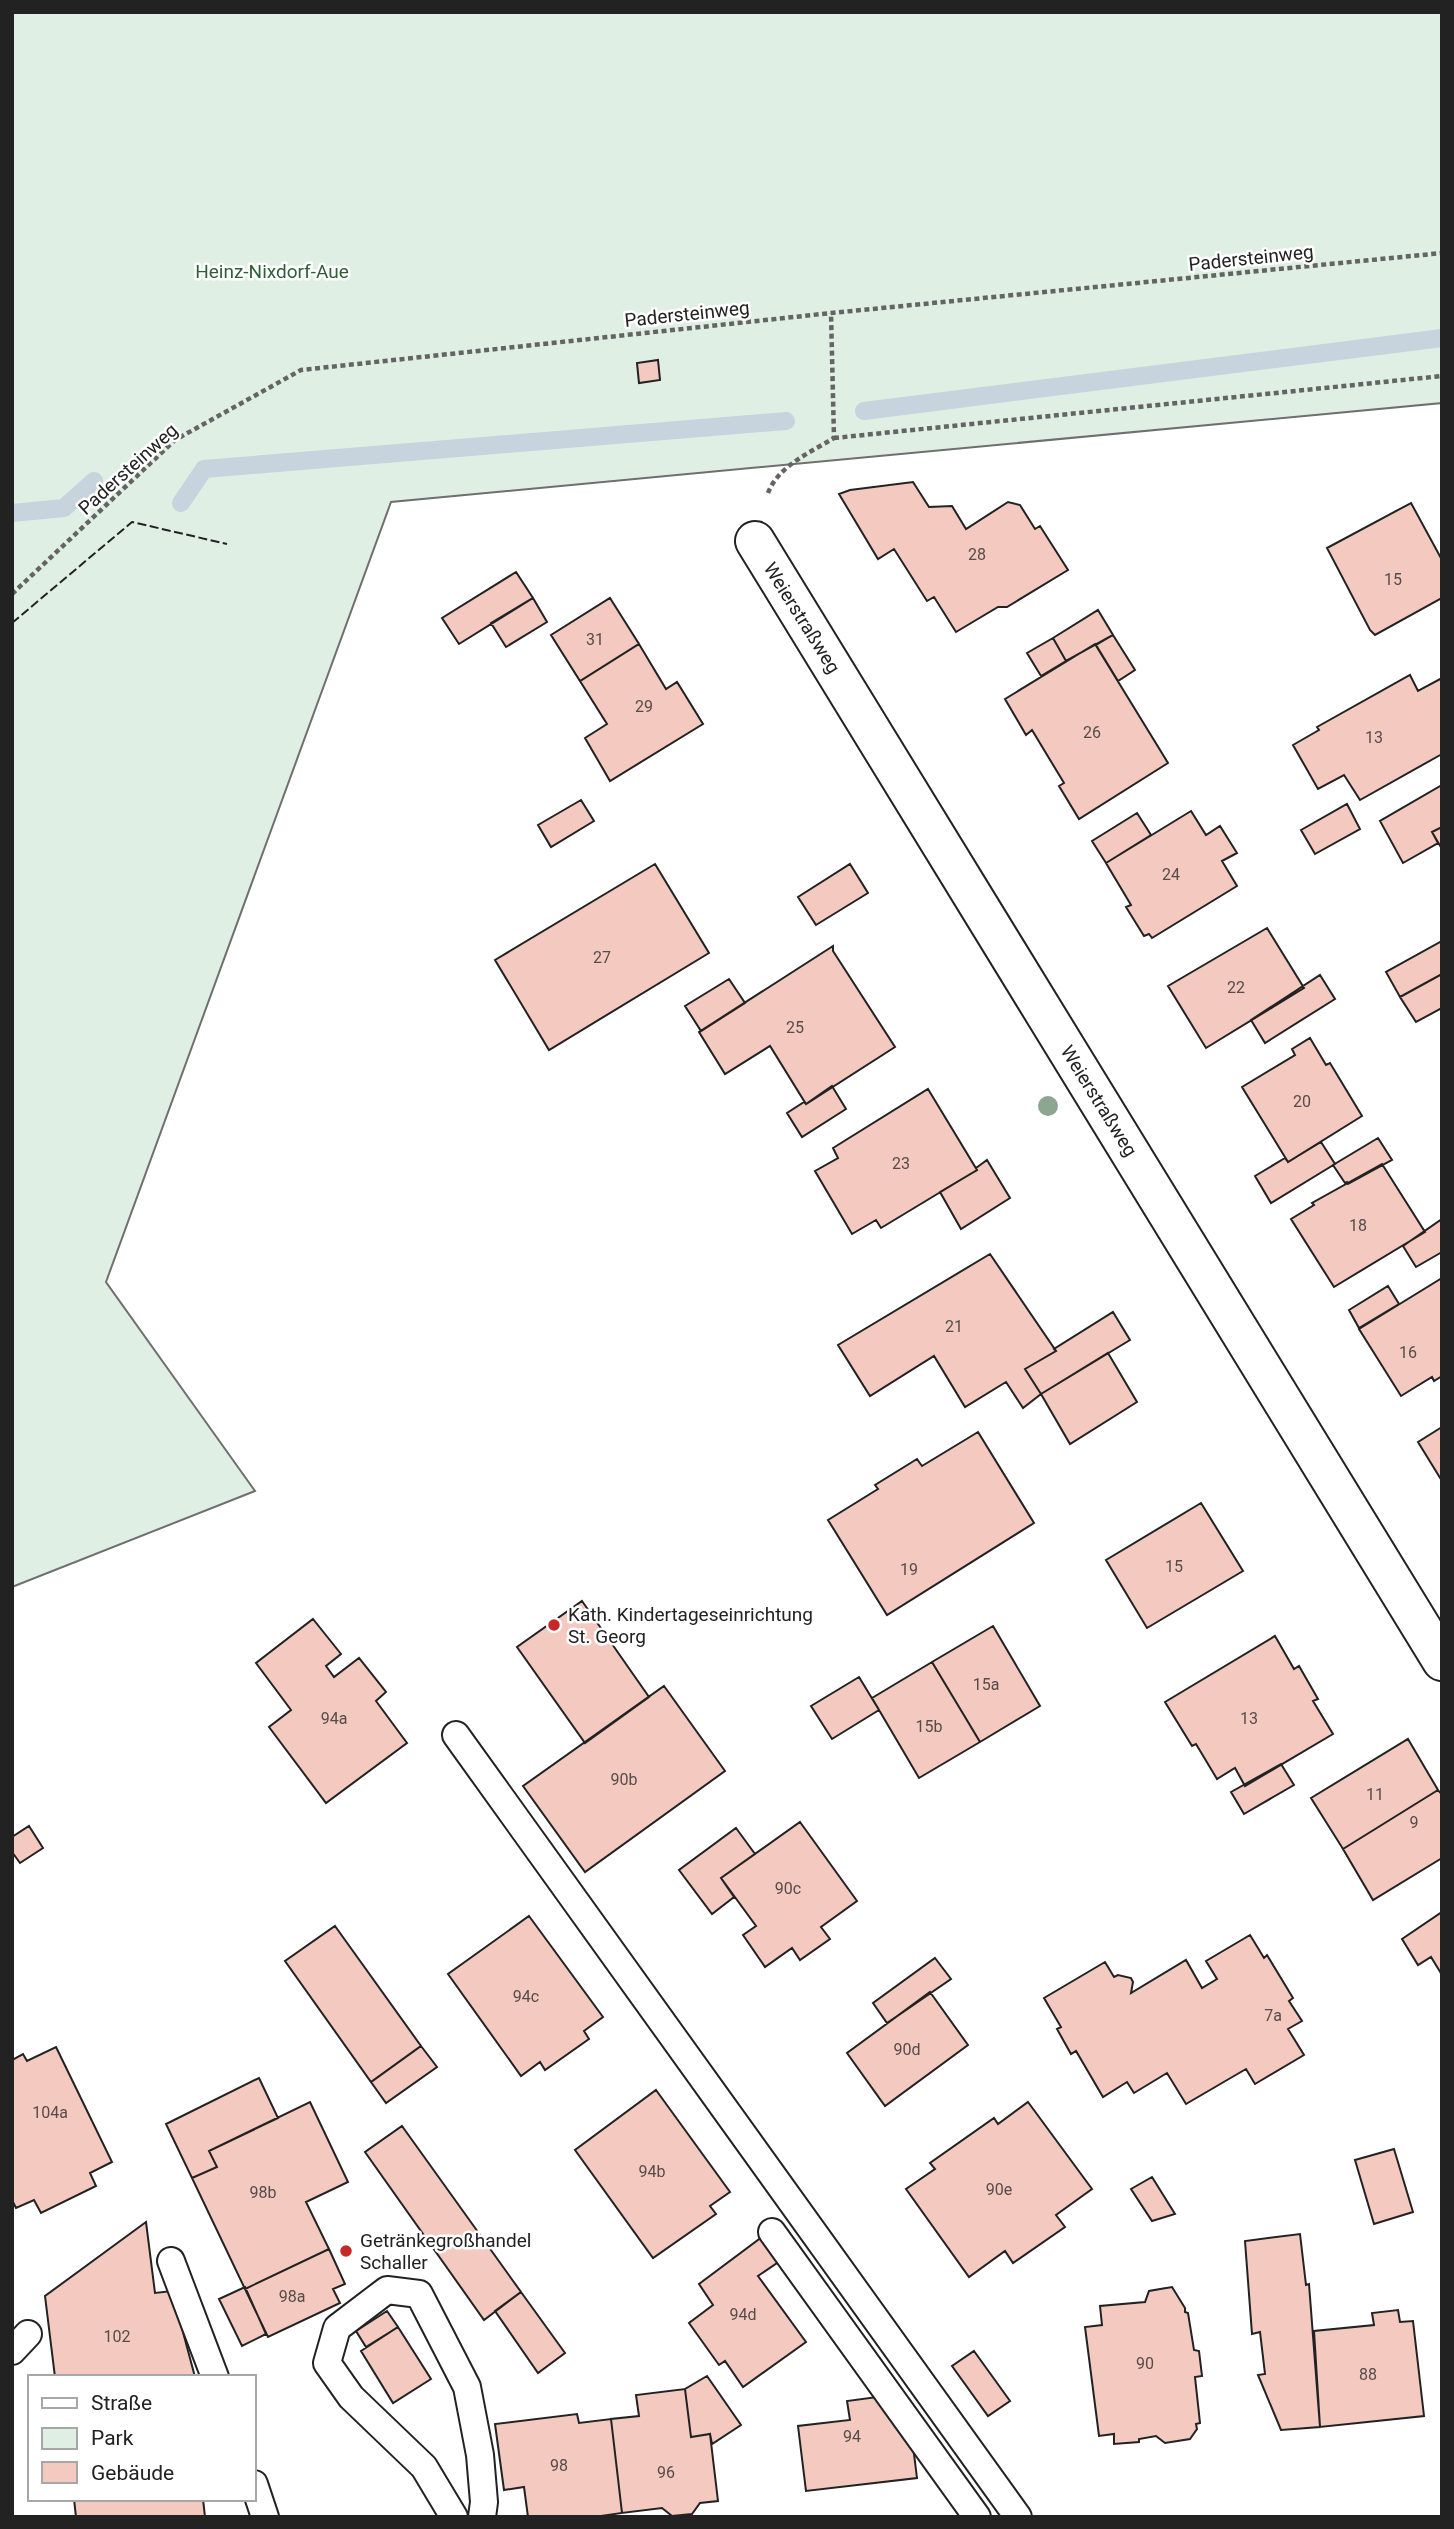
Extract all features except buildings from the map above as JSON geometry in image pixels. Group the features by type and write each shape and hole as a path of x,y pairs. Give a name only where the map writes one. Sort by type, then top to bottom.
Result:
{"street":[{"name":"Weierstraßweg","path":"755,541 1442,1661"}],"lane":[{"path":"456,1735 1018,2517"},
{"path":"772,2232 977,2517"},
{"path":"171,2261 214,2375"},
{"path":"454,2517 424,2467 351,2398 327,2363 337,2328 387,2290 419,2294 467,2387 480,2455 484,2502 482,2517"},
{"path":"256,2490 265,2517"}],"path":[{"name":"Padersteinweg","path":"12,594 175,440 301,370 831,313 1442,253"},
{"path":"831,313 834,438"},
{"path":"755,541 771,485 794,462 834,438 1442,376"}],"green space":[{"name":"Heinz-Nixdorf-Aue","path":"12,12 1442,12 1442,403 391,502 106,1282 255,1491 12,1587"}],"waterway":[{"path":"864,411 1442,338"},
{"path":"181,503 204,469 786,421"},
{"path":"12,513 64,508 94,481"}],"fence":[{"path":"12,623 132,522 227,544"}],"place":[{"name":"Kath. Kindertageseinrichtung St. Georg","path":"554,1625"},
{"name":"Getränkegroßhandel Schaller","path":"346,2251"}]}
